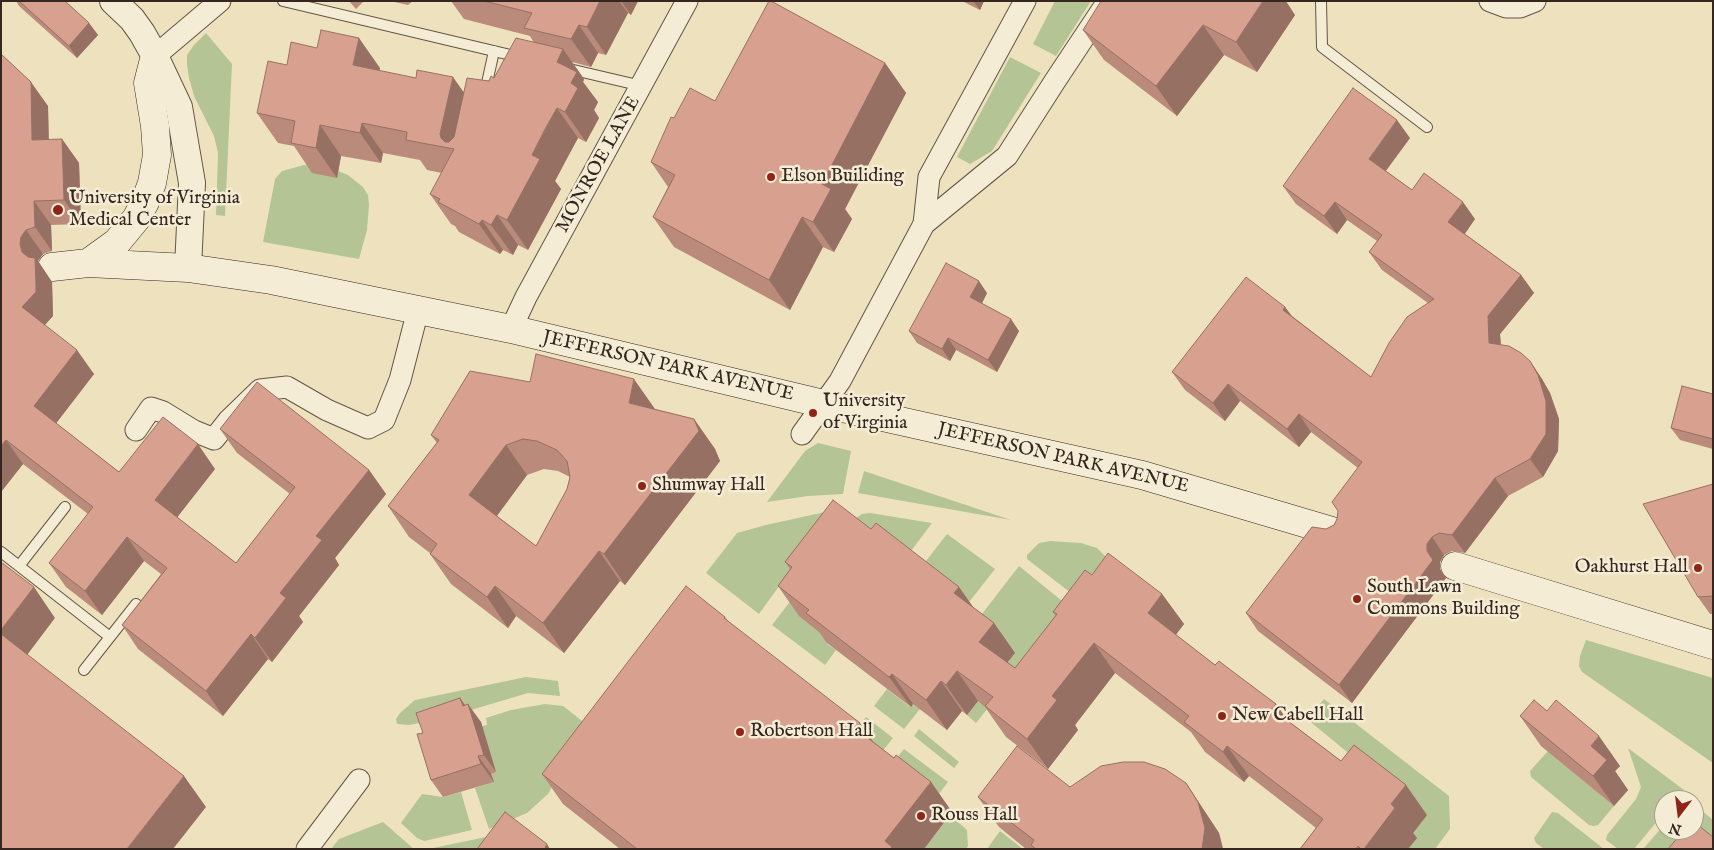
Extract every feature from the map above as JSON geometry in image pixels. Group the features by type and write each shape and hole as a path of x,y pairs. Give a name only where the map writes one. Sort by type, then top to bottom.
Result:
{"main road":[{"path":"88,263 116,242 136,219 152,183 157,154 155,126 148,83 155,56"},
{"name":"JEFFERSON PARK AVENUE","path":"52,267 88,263 188,268 270,280 511,329 824,404 1142,475 1335,532"},
{"path":"1455,566 1713,644"}],"street":[{"path":"114,1 132,19 155,56 179,107 192,184 188,268"},
{"path":"155,56 220,1"},
{"name":"MONROE LANE","path":"511,329 687,1"},
{"path":"802,434 840,381 924,224 929,177 1025,1"},
{"path":"924,224 1007,156 1108,1"},
{"path":"1490,1 1506,7 1520,7 1535,1"},
{"path":"136,430 151,408 163,412 194,431 214,439 228,420 260,390 287,387 327,410 368,428 384,420 400,380 418,310"},
{"path":"307,849 359,780"}],"lane":[{"path":"283,1 531,60"},
{"path":"1321,1 1322,47 1427,126"},
{"path":"484,99 494,52"},
{"path":"558,66 642,86"},
{"path":"19,566 65,508"},
{"path":"1,552 110,637"},
{"path":"84,670 136,604"}],"green space":[{"path":"1055,1 1091,1 1056,56 1033,44"},
{"path":"206,33 232,64 225,216 216,215 218,153 214,136 194,96 187,65 187,55"},
{"path":"1010,57 1041,73 992,151 970,164 957,157"},
{"path":"304,165 314,165 348,175 363,187 368,195 367,230 359,259 263,242 275,179 282,171"},
{"path":"818,443 851,451 843,494 808,496 767,502 805,451"},
{"path":"864,471 1011,520 858,493"},
{"path":"834,510 759,614 706,573 737,533"},
{"path":"870,513 932,523 905,559 855,519 862,514"},
{"path":"947,534 995,569 966,606 919,570"},
{"path":"1050,541 1081,543 1097,548 1105,556 1105,561 1082,592 1071,593 1027,559 1027,555 1039,543"},
{"path":"1019,566 1067,605 1064,612 976,723 967,715 1015,653 975,623"},
{"path":"795,595 830,640 827,644 836,650 825,665 772,625"},
{"path":"1586,640 1713,678 1713,763 1582,672 1579,666 1580,656"},
{"path":"526,677 558,681 560,696 528,693 441,719 409,725 397,724 396,719 400,713 415,700"},
{"path":"887,689 910,707 913,704 920,709 904,729 874,706"},
{"path":"1324,699 1449,796 1450,829 1435,849 1408,849 1375,775 1307,719"},
{"path":"545,704 563,706 587,725 548,794 527,813 489,829 475,788 493,782 491,774 496,772 482,726 487,725 486,718 511,710"},
{"path":"866,717 893,738 881,753 854,732"},
{"path":"919,729 959,762 954,768 914,736"},
{"path":"1628,748 1684,790 1654,790 1654,825 1634,849 1618,849 1606,840 1607,835 1636,799 1641,787"},
{"path":"904,749 948,782 935,799 889,768"},
{"path":"1548,751 1614,806 1598,825 1589,825 1531,777 1530,771"},
{"path":"461,792 472,830 424,841 417,838 401,823 422,794 443,797"},
{"path":"1552,812 1558,813 1604,849 1544,849 1536,843 1534,838"},
{"path":"1704,812 1713,820 1713,840 1704,840"},
{"path":"950,815 967,830 968,846 966,849 924,849"},
{"path":"383,822 414,849 331,849 339,839"},
{"path":"1000,831 1023,849 987,849"},
{"path":"496,835 513,849 428,849"},
{"path":"1654,836 1654,840 1681,840 1677,849 1643,849"}],"building":[{"path":"19,1 65,1 89,23 69,46"},
{"path":"484,1 600,1 587,27 579,25 571,39 524,28 532,13"},
{"name":"Elson Builiding","path":"769,1 885,63 822,184 831,189 813,222 802,217 769,280 653,217 675,175 651,162 671,117 674,118 690,88 715,101"},
{"path":"1101,1 1263,1 1236,42 1203,25 1156,86 1083,30"},
{"path":"321,30 359,38 353,65 416,78 417,70 453,77 440,134 445,142 449,142 454,137 467,78 489,81 491,76 494,78 516,38 563,49 557,62 577,72 571,83 578,88 565,112 557,108 544,131 532,155 540,159 507,220 497,215 491,225 482,220 479,224 438,202 440,199 430,194 454,149 406,140 407,132 362,123 360,133 320,125 316,148 291,143 295,121 257,113 268,61 287,65 291,42 317,48"},
{"path":"1,54 31,82 32,140 62,139 64,200 34,201 35,227 26,230 21,237 22,252 28,257 35,258 36,284 36,292 22,307 77,350 34,406 119,472 163,417 198,444 155,500 236,563 295,487 220,429 257,382 369,470 316,536 322,540 280,593 286,598 255,638 251,634 206,691 122,625 167,568 127,537 85,591 49,563 93,507 6,440 1,446"},
{"path":"1353,88 1397,120 1369,159 1412,190 1424,173 1463,202 1448,222 1521,275 1488,316 1489,343 1509,346 1530,361 1538,375 1546,401 1546,434 1530,459 1495,478 1452,535 1439,533 1432,537 1427,544 1427,551 1433,560 1339,685 1246,613 1312,527 1326,529 1334,525 1338,511 1332,502 1362,462 1299,414 1287,429 1228,384 1213,403 1172,372 1246,277 1285,307 1283,310 1371,377 1389,343 1407,317 1434,299 1369,252 1382,235 1335,202 1324,216 1283,186"},
{"path":"946,263 979,281 970,297 1011,319 988,360 948,338 942,349 909,331"},
{"path":"536,354 634,379 629,403 694,419 699,431 604,554 599,551 543,623 495,586 487,597 430,554 437,544 388,506 439,440 431,435 470,371 530,382","holes":["523,439 537,441 557,450 567,461 570,477 567,489 536,546 469,495 506,445"]},
{"path":"1682,386 1713,394 1713,439 1671,428"},
{"name":"Oakhurst Hall","path":"1713,484 1713,596 1698,597 1643,504"},
{"path":"833,500 871,529 876,523 959,587 954,593 994,623 979,642 1015,668 1057,614 1053,612 1085,570 1092,575 1108,553 1162,594 1148,613 1215,665 1219,661 1276,704 1272,709 1341,761 1354,745 1406,785 1391,804 1395,808 1364,849 1358,846 1356,849 1300,849 1323,819 1227,746 1223,752 1184,722 1189,716 1094,643 1052,696 1057,700 1027,739 985,706 993,697 957,671 946,685 941,681 926,700 892,674 889,677 806,613 809,610 778,586 792,567 785,562"},
{"path":"1,562 34,587 1,630"},
{"name":"Robertson Hall","path":"686,586 724,618 860,723 856,729 894,758 896,755 931,782 885,841 892,847 890,849 637,849 542,774"},
{"path":"1,634 184,776 127,849 1,849"},
{"path":"460,698 463,706 468,704 484,755 478,756 481,764 431,780 417,734 423,733 416,713"},
{"path":"1534,700 1547,711 1556,700 1599,736 1591,746 1607,760 1593,776 1520,716"},
{"path":"1017,746 1070,787 1101,766 1123,762 1144,762 1165,769 1186,783 1198,802 1205,828 1202,849 1036,849 1031,845 1034,840 978,797"},
{"path":"505,812 547,844 545,847 547,849 477,849"},
{"path":"1704,830 1713,837 1713,849 1668,849 1676,840 1704,840"}],"place":[{"name":"Elson Builiding","path":"771,177"},
{"name":"University of Virginia Medical Center","path":"58,210"},
{"name":"University of Virginia","path":"813,413"},
{"name":"Shumway Hall","path":"642,486"},
{"name":"Oakhurst Hall","path":"1698,568"},
{"name":"South Lawn Commons Building","path":"1357,599"},
{"name":"New Cabell Hall","path":"1222,716"},
{"name":"Robertson Hall","path":"740,732"},
{"name":"Rouss Hall","path":"921,816"}]}
